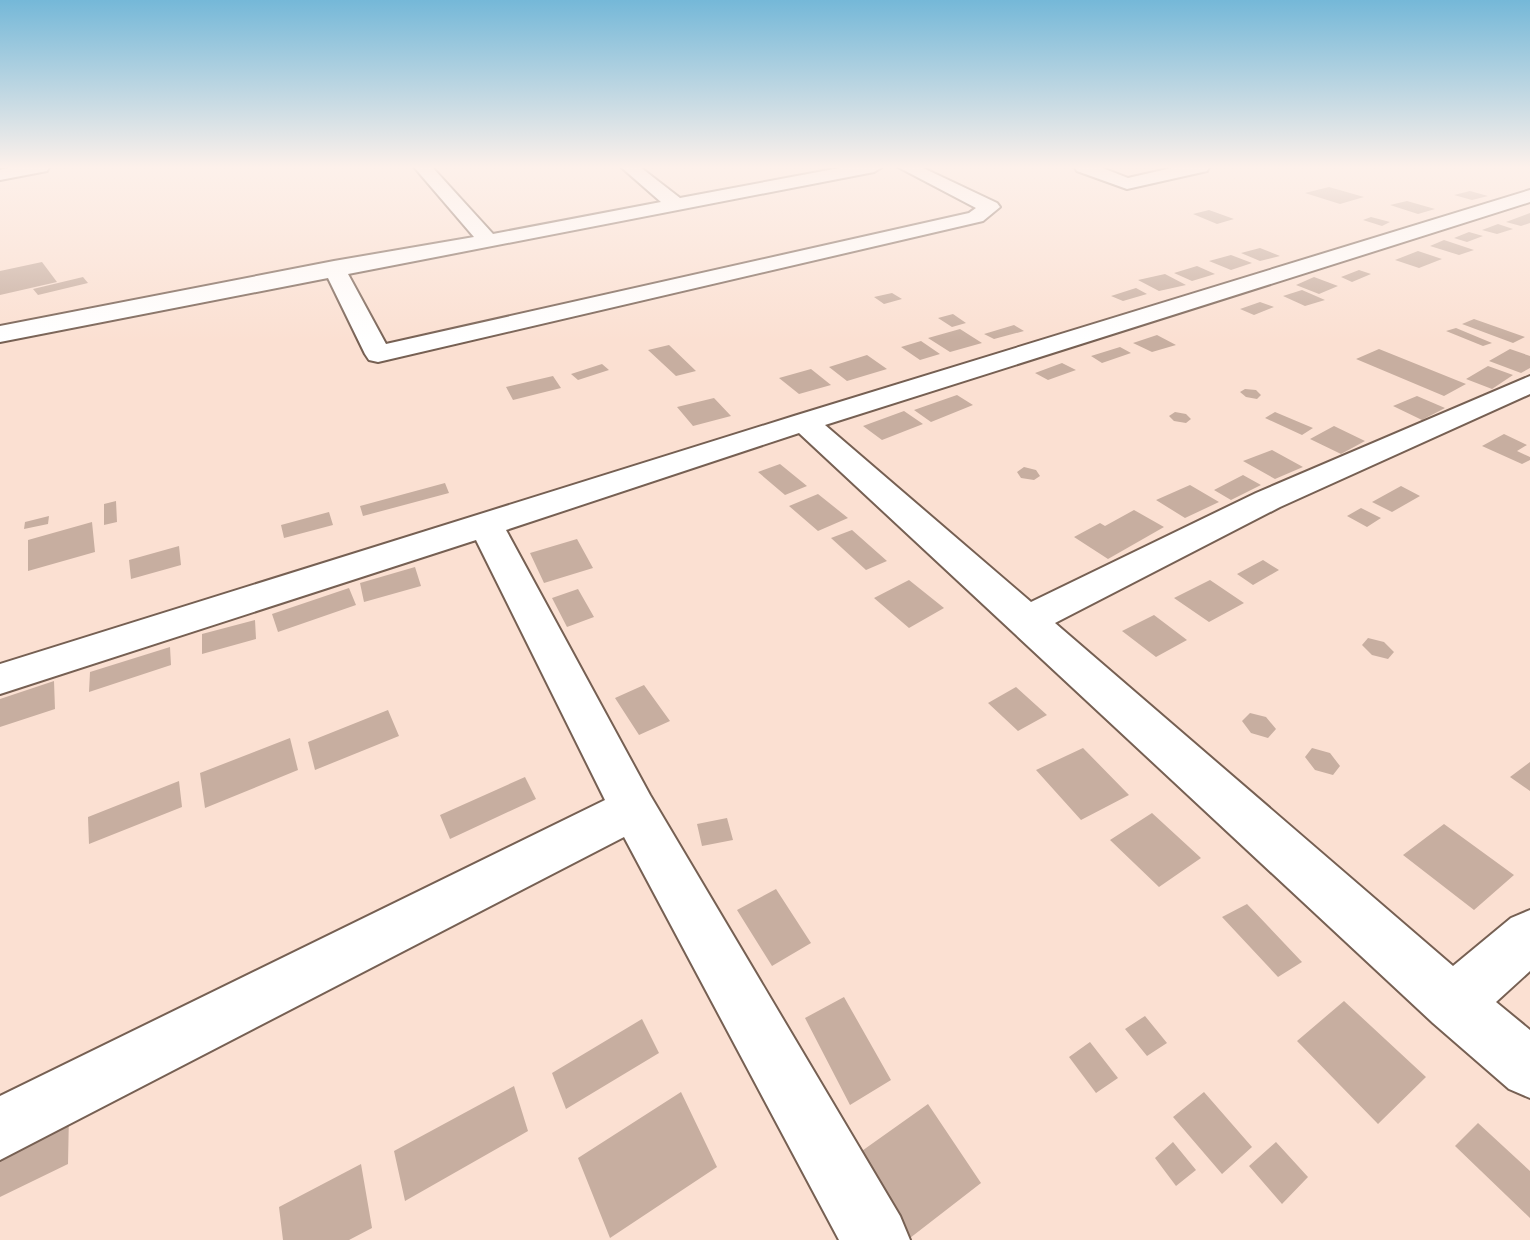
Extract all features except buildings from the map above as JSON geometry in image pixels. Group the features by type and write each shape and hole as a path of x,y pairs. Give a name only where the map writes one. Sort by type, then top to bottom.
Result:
{"street":[{"path":"473,225 486,240"},
{"path":"0,334 334,268 571,225"},
{"path":"334,268 378,354 938,225"},
{"path":"0,679 804,422 1437,225"},
{"path":"1028,620 1268,500 1530,384"},
{"path":"804,422 1530,1068"},
{"path":"486,525 634,809 876,1240"},
{"path":"0,1129 634,809"},
{"path":"1454,1003 1530,936"}]}
